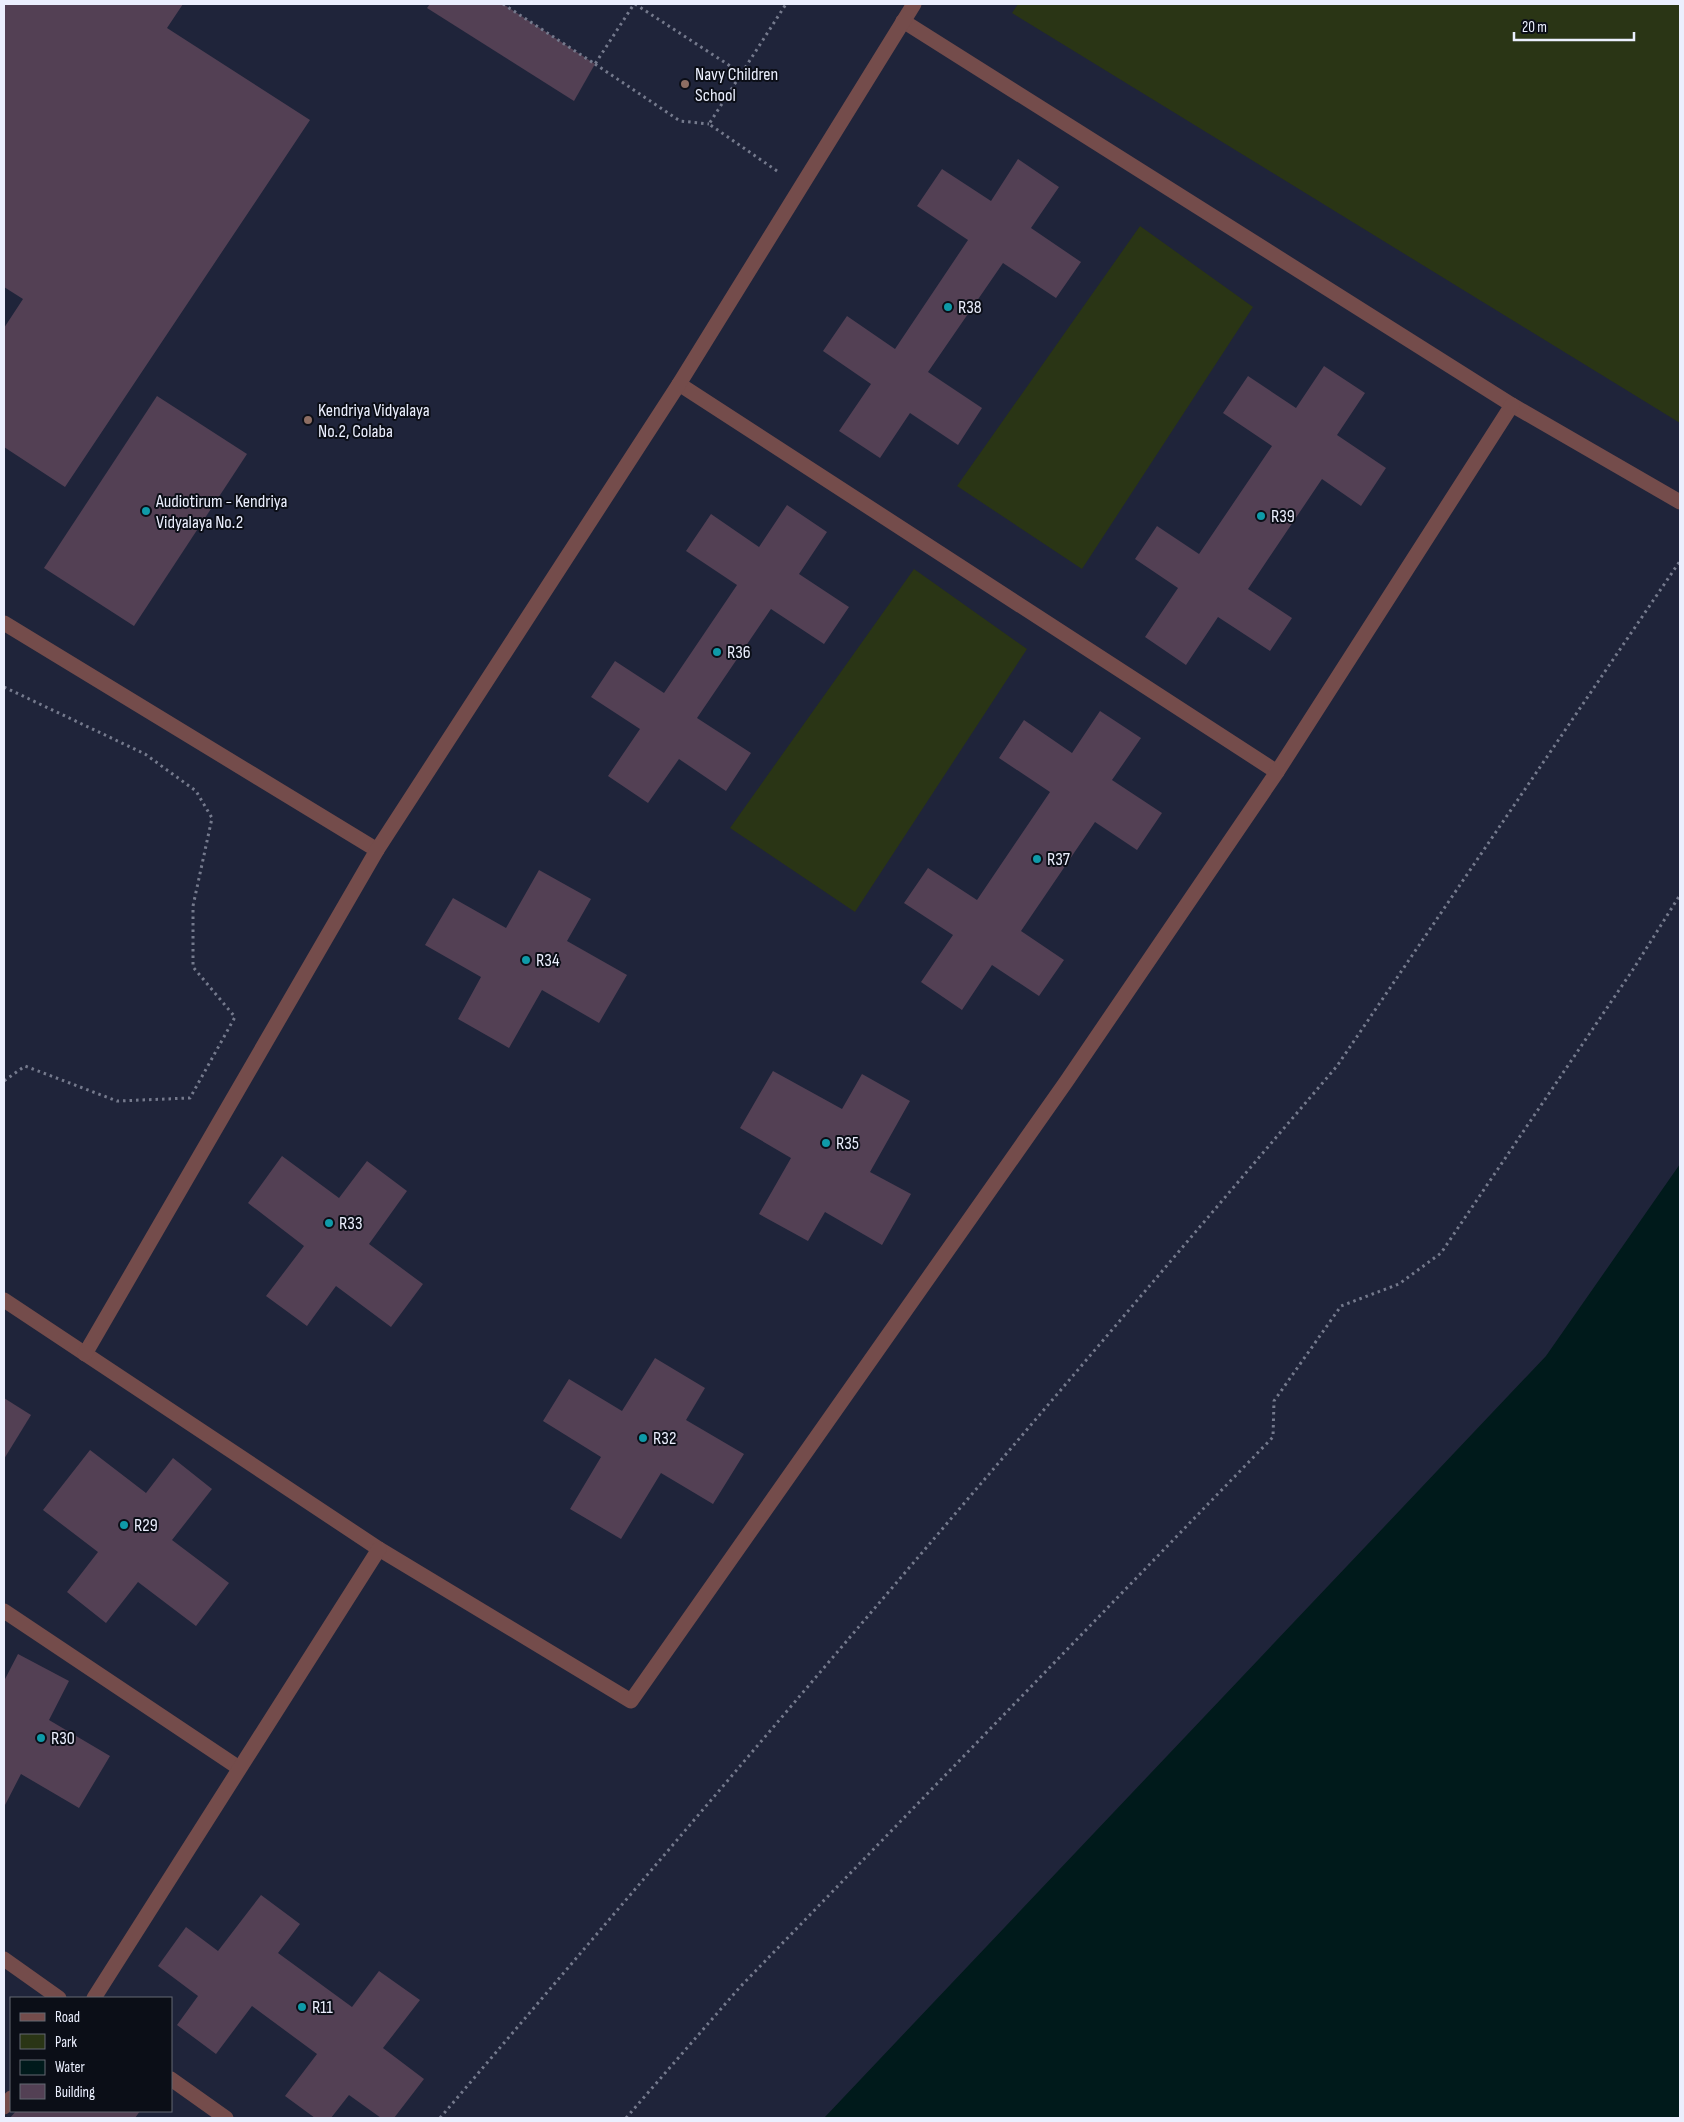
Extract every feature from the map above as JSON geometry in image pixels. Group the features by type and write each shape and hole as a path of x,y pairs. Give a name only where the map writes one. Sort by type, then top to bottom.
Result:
{"street":[{"path":"85,1354 377,850 678,384 914,4"},
{"path":"903,20 1512,405 1680,502"},
{"path":"678,384 1277,772"},
{"path":"4,1300 379,1549 631,1701 1060,1090 1277,772 1512,405"},
{"path":"4,623 377,850"},
{"path":"95,1997 379,1549"},
{"path":"4,1611 239,1768"},
{"path":"4,1959 58,1997"},
{"path":"172,2080 226,2118"}],"path":[{"path":"503,4 680,121 709,124 800,187"},
{"path":"594,64 635,4 741,73"},
{"path":"709,124 786,4"},
{"path":"440,2118 1337,1066 1680,561"},
{"path":"4,687 145,754 196,791 212,818 194,906 194,967 235,1017 190,1098 117,1101 25,1066 4,1081"},
{"path":"626,2118 740,1987 1273,1437 1274,1401 1341,1306 1398,1284 1441,1253 1634,968 1680,895"}],"green space":[{"path":"1018,4 1680,4 1680,423 1012,13"},
{"path":"1140,226 1253,307 1082,569 957,486"},
{"path":"914,569 1027,649 855,912 730,828"}],"water":[{"path":"1680,1164 1680,2118 824,2118 1546,1356"}],"building":[{"path":"4,4 183,4 167,28 310,120 65,487 4,447 4,328 23,299 4,287"},
{"path":"430,4 503,4 595,64 574,101 427,8"},
{"name":"R38","path":"1018,159 1059,187 1031,228 1081,262 1056,298 1003,263 928,372 982,408 958,445 910,413 880,458 839,431 871,384 823,351 847,316 895,349 968,240 917,206 942,169 991,201"},
{"name":"R39","path":"1324,366 1365,393 1337,435 1386,468 1361,506 1322,479 1248,589 1292,618 1270,651 1218,617 1186,665 1145,637 1178,588 1135,559 1157,526 1199,554 1272,446 1223,413 1248,376 1296,408"},
{"name":"Audiotirum - Kendriya Vidyalaya No.2","path":"157,396 247,454 134,626 44,568"},
{"name":"R36","path":"787,505 827,532 799,574 849,607 824,644 771,609 697,718 751,753 726,791 679,759 648,803 608,776 640,729 591,697 615,661 664,693 737,585 686,551 711,514 759,547"},
{"name":"R37","path":"1100,711 1141,738 1112,780 1162,813 1137,850 1095,822 1021,931 1064,960 1039,996 992,965 962,1010 921,982 953,935 904,903 928,868 977,900 1050,792 999,758 1024,720 1072,753"},
{"name":"R34","path":"539,870 591,899 567,941 627,975 599,1023 542,990 509,1048 458,1019 481,977 425,945 453,898 506,928"},
{"name":"R35","path":"773,1071 842,1109 862,1074 910,1101 870,1172 911,1194 882,1245 825,1212 808,1241 759,1214 791,1158 740,1128"},
{"name":"R33","path":"282,1156 339,1198 367,1161 407,1191 369,1244 423,1284 391,1327 336,1286 307,1326 266,1296 304,1246 248,1203"},
{"name":"R32","path":"655,1358 705,1388 686,1420 744,1454 713,1504 661,1473 621,1539 570,1509 601,1457 543,1421 569,1379 622,1411"},
{"path":"4,1398 31,1415 4,1459"},
{"name":"R29","path":"90,1450 146,1493 173,1458 212,1489 172,1540 229,1583 196,1626 138,1582 106,1623 67,1592 98,1552 43,1510"},
{"name":"R30","path":"18,1654 69,1681 49,1720 110,1756 79,1808 21,1774 4,1807 4,1681"},
{"name":"R11","path":"261,1895 300,1924 278,1953 352,2007 379,1971 420,2000 383,2048 424,2079 394,2118 381,2118 349,2095 331,2118 315,2118 285,2096 317,2054 252,2006 216,2054 177,2025 198,1996 158,1966 186,1927 218,1951"},
{"path":"15,2112 139,2112 135,2118 10,2118"}],"place":[{"name":"Navy Children School","path":"685,84"},
{"name":"R38","path":"948,307"},
{"name":"Kendriya Vidyalaya No.2, Colaba","path":"308,420"},
{"name":"Audiotirum - Kendriya Vidyalaya No.2","path":"146,511"},
{"name":"R39","path":"1261,516"},
{"name":"R36","path":"717,652"},
{"name":"R37","path":"1037,859"},
{"name":"R34","path":"526,960"},
{"name":"R35","path":"826,1143"},
{"name":"R33","path":"329,1223"},
{"name":"R32","path":"643,1438"},
{"name":"R29","path":"124,1525"},
{"name":"R30","path":"41,1738"},
{"name":"R11","path":"302,2007"}]}
